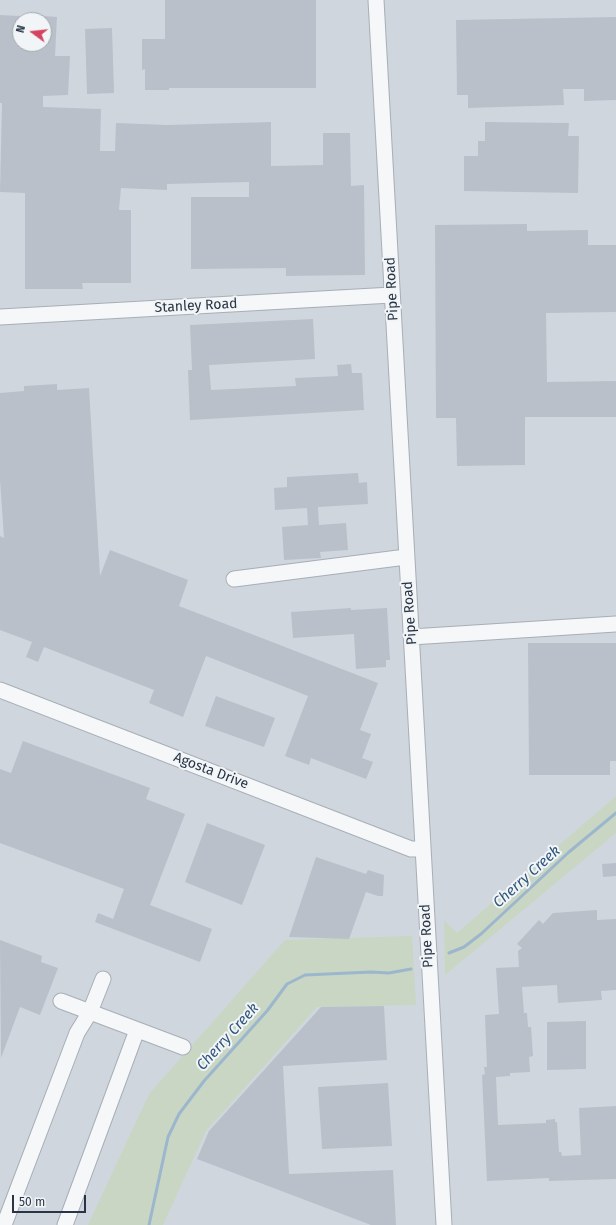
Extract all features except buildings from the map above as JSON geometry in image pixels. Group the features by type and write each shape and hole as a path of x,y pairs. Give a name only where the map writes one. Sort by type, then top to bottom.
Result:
{"street":[{"name":"Pipe Road","path":"376,0 444,1225"},
{"name":"Stanley Road","path":"0,316 392,295"},
{"path":"234,579 406,557"},
{"path":"411,637 616,624"},
{"name":"Agosta Drive","path":"0,690 411,849 422,848"},
{"path":"4,1225 77,1032 90,1012 102,979"},
{"path":"61,1002 183,1047"},
{"path":"65,1225 137,1030"}],"shaded area":[{"path":"0,0 616,0 616,1225 0,1225"}],"green space":[{"path":"616,796 616,833 445,975 444,920 457,933"},
{"path":"412,936 416,1005 317,1007 206,1131 163,1225 88,1225 149,1094 285,940"}],"waterway":[{"name":"Cherry Creek","path":"449,953 464,947 481,934 569,852 616,813"},
{"name":"Cherry Creek","path":"149,1225 168,1137 179,1114 204,1081 267,1011 287,984 305,975 371,972 389,973 411,969"}]}
